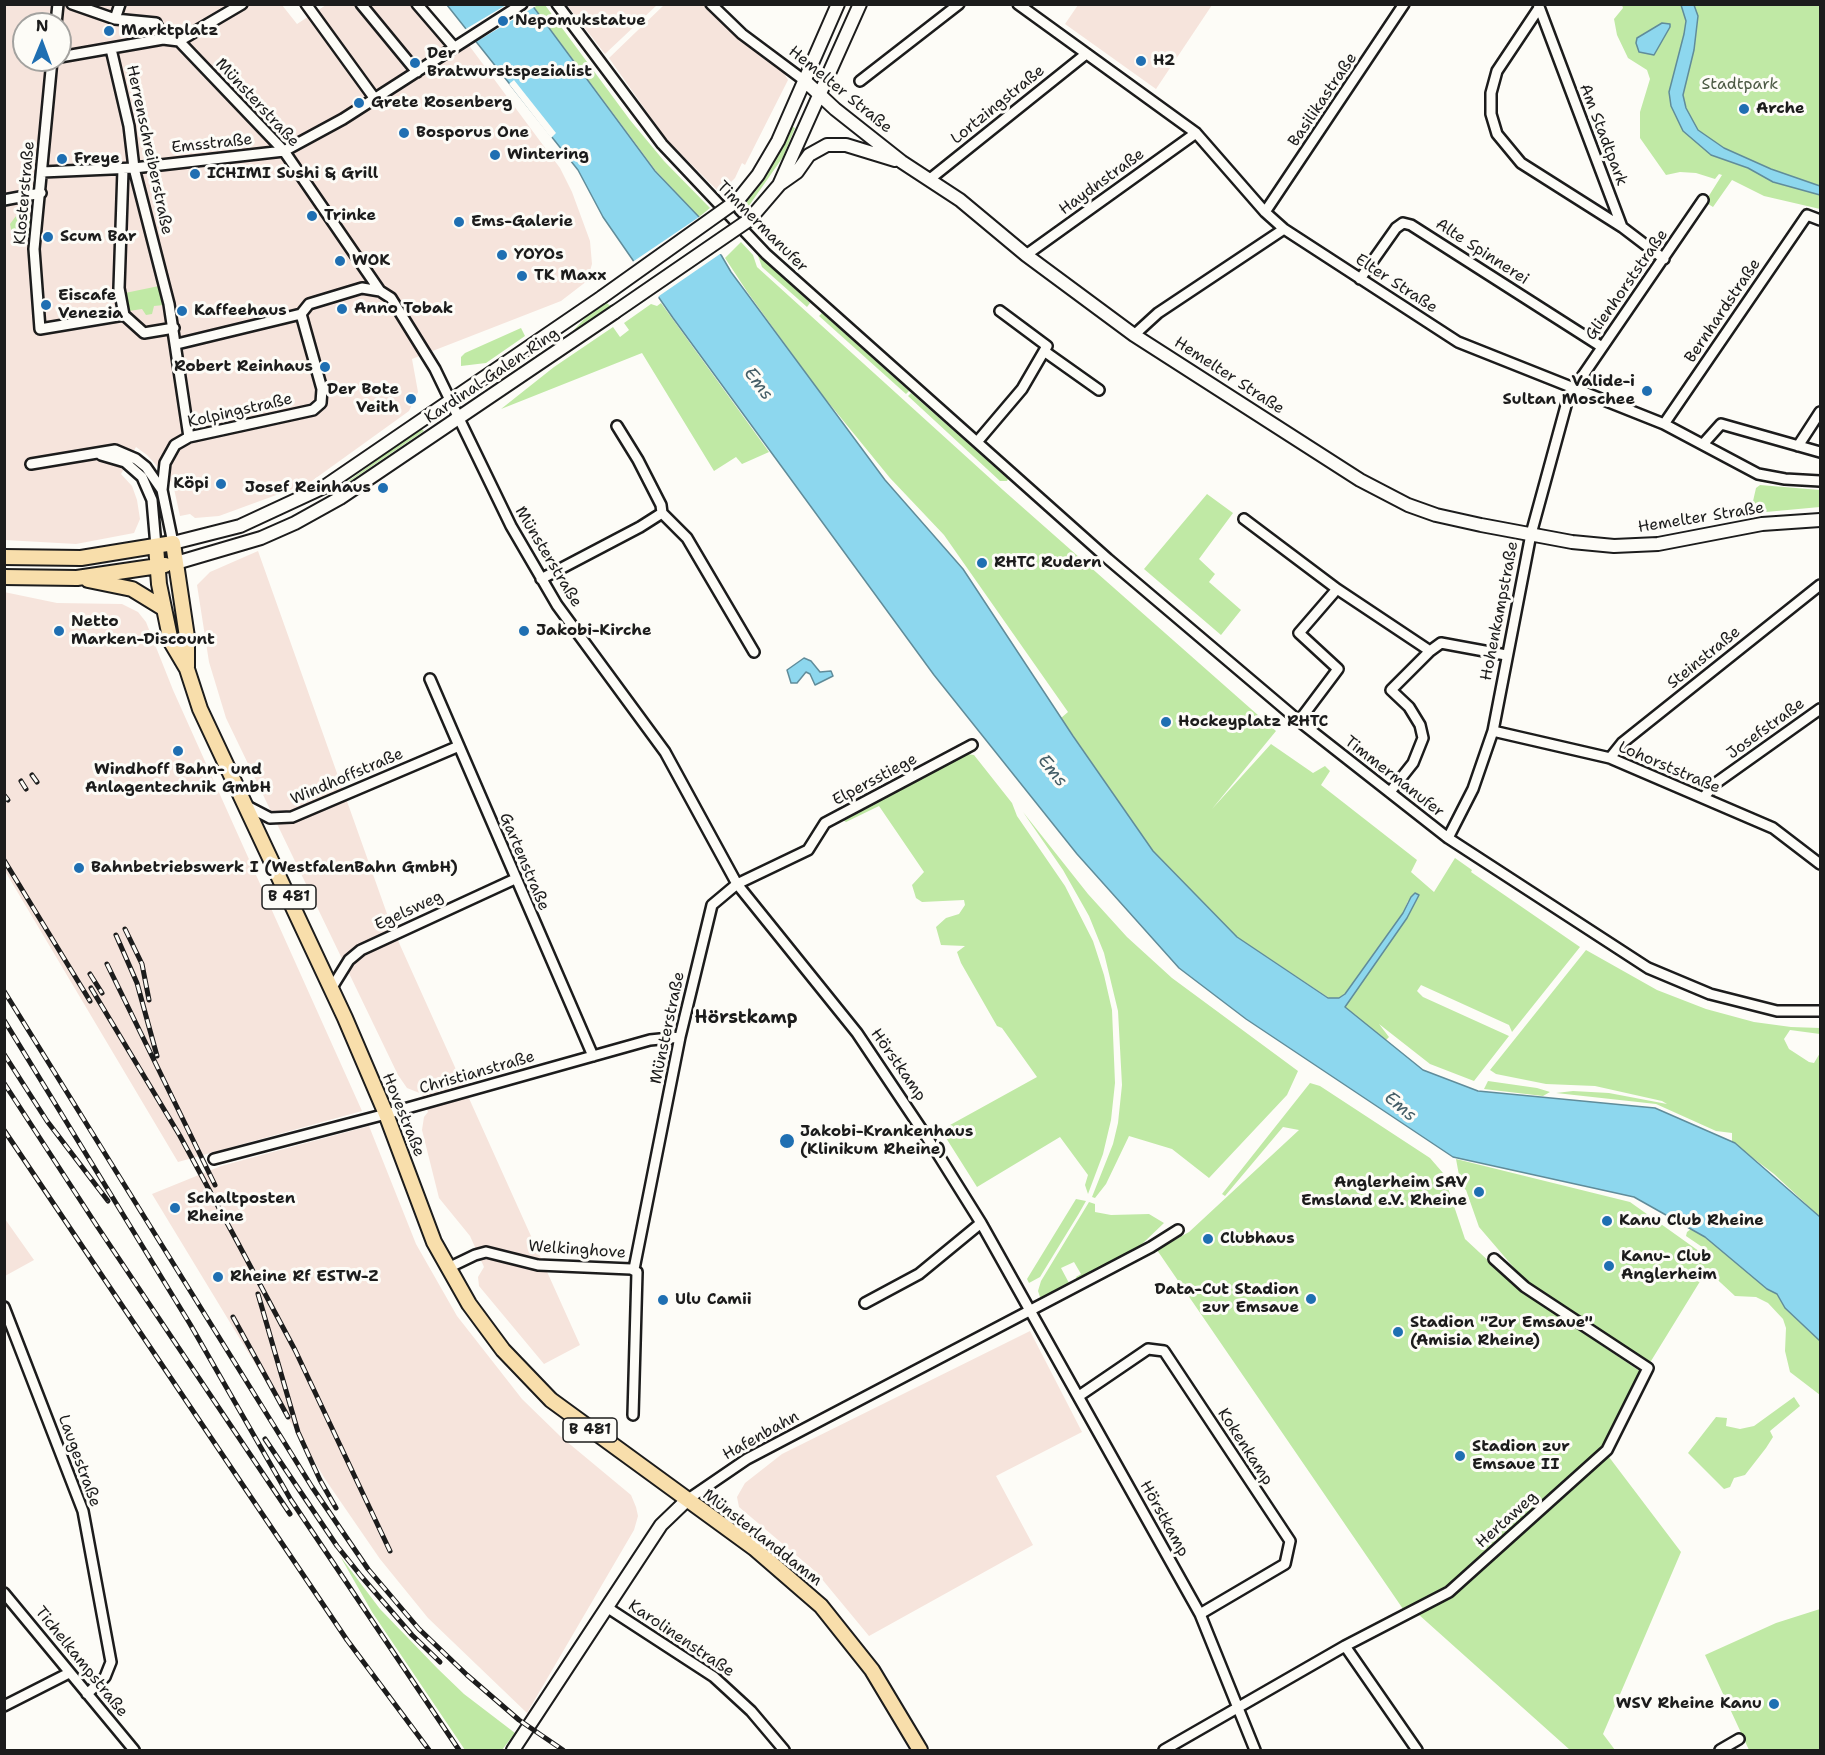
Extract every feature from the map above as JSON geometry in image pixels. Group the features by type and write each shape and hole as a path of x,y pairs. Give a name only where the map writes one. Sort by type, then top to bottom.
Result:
{"main road":[{"name":"Kardinal-Galen-Ring","path":"4,557 81,558 210,535 274,512 324,487 602,297 738,200 768,159 838,4"},
{"name":"Kardinal-Galen-Ring","path":"4,577 77,578 176,563 261,538 295,523 340,498 749,220 779,185 860,4"},
{"name":"Hemelter Straße","path":"805,81 902,162 930,179 1026,255 1134,335 1383,493 1436,515 1593,544 1636,546 1686,540 1762,524 1821,520"},
{"path":"779,185 796,172 809,155 827,145 846,145 902,162"},
{"name":"B 481","path":"173,543 176,563"},
{"name":"B 481","path":"156,546 158,566"},
{"name":"Hovestraße","path":"176,563 187,637 187,669"},
{"name":"Hovestraße","path":"158,566 163,608 171,642 187,669 200,709 331,989 386,1114 434,1242 448,1268 469,1304 528,1378 569,1415 687,1500"},
{"path":"77,578 132,589 163,608"},
{"name":"Hafenbahn","path":"513,1750 661,1525 687,1500"},
{"name":"Münsterlanddamm","path":"687,1500 763,1556 821,1606 872,1670 920,1750"}],"street":[{"path":"72,4 115,19 156,22 163,39"},
{"path":"115,19 120,4"},
{"path":"72,55 163,39 179,40 242,4"},
{"path":"306,4 375,99"},
{"path":"361,4 417,72"},
{"path":"417,4 458,44"},
{"name":"Emsstraße","path":"42,172 123,169 284,151 375,99 522,4"},
{"name":"Timmermanufer","path":"557,4 662,144 766,254 1108,559 1299,721 1448,838 1648,968 1710,994 1777,1011 1821,1011"},
{"name":"Hemelter Straße","path":"711,4 742,34 805,81"},
{"path":"860,81 959,4"},
{"name":"Elter Straße","path":"1018,4 1196,134 1265,212 1284,229 1458,342 1664,424 1704,443 1758,474 1785,479 1821,481"},
{"name":"Basilikastraße","path":"1265,212 1404,4"},
{"path":"1538,6 1497,71 1491,93 1491,114 1497,134 1521,163 1622,227 1664,259"},
{"name":"Am Stadtpark","path":"1538,6 1622,227"},
{"name":"Münsterstraße","path":"179,40 284,151 354,247 380,291 391,298 435,369 449,403 511,526 541,579 564,615 665,752 736,884 712,905 680,1037 636,1270 633,1415"},
{"name":"Herrenschreiberstraße","path":"111,49 129,126 134,168 174,328 189,437"},
{"name":"Lortzingstraße","path":"930,179 1086,54"},
{"name":"Klosterstraße","path":"51,72 34,249 40,329 124,315"},
{"name":"Haydnstraße","path":"1026,255 1196,134"},
{"name":"Herrenschreiberstraße","path":"123,169 119,288 124,315"},
{"path":"4,200 41,193"},
{"name":"Glienhorststraße","path":"1575,387 1703,200"},
{"name":"Bernhardstraße","path":"1664,424 1807,215 1821,220"},
{"name":"Alte Spinnerei","path":"1360,279 1396,228 1403,223 1411,225 1602,347"},
{"path":"1134,335 1158,313 1284,229"},
{"path":"177,344 301,314 309,304 362,288 380,291"},
{"path":"977,442 1022,389 1047,346 1000,311"},
{"name":"Kolpingstraße","path":"173,543 162,490 168,455 175,445 189,437 313,410 319,406 322,389 301,314"},
{"path":"124,315 144,333 174,328"},
{"path":"1044,351 1100,390"},
{"name":"Hohenkampstraße","path":"1448,838 1473,789 1493,731 1531,534 1567,402 1575,387"},
{"path":"1798,446 1821,412"},
{"path":"1704,443 1721,424 1821,452"},
{"path":"617,426 638,460 661,505 662,513 687,538 754,652"},
{"path":"31,464 108,450 125,453 146,467 162,490"},
{"path":"91,454 108,455 125,462 142,477 152,500 156,546"},
{"path":"541,579 662,513"},
{"path":"1244,519 1338,589 1430,651"},
{"name":"Steinstraße","path":"1610,758 1622,743 1821,585"},
{"path":"1299,721 1338,669 1299,633 1338,589"},
{"path":"1390,792 1413,763 1423,738 1420,725 1409,707 1391,690 1441,643 1506,655"},
{"name":"Gartenstraße","path":"430,679 593,1056"},
{"name":"Josefstraße","path":"1703,798 1716,783 1821,709"},
{"name":"Lohorststraße","path":"1493,731 1610,758 1773,828 1821,864"},
{"name":"Elpersstiege","path":"736,884 808,850 825,823 972,745"},
{"name":"Windhoffstraße","path":"247,806 270,818 292,817 459,746"},
{"name":"Egelsweg","path":"331,989 349,960 361,950 515,879"},
{"name":"Hörstkamp","path":"736,884 882,1066 981,1223 1200,1614 1240,1707 1255,1750"},
{"name":"Christianstraße","path":"214,1159 386,1114 650,1040 680,1037"},
{"path":"865,1303 919,1274 981,1223"},
{"path":"1029,1312 1151,1247 1178,1230"},
{"name":"Welkinghove","path":"448,1268 475,1254 486,1252 538,1265 636,1270"},
{"name":"Hertaweg","path":"1164,1750 1345,1646 1449,1592 1607,1450 1648,1368 1526,1287 1494,1259"},
{"name":"Laugestraße","path":"4,1307 83,1511 111,1662 105,1677 87,1694"},
{"name":"Hafenbahn","path":"687,1500 747,1459 1029,1312"},
{"name":"Kokenkamp","path":"1079,1396 1148,1349 1164,1351 1290,1541 1285,1564 1200,1614"},
{"name":"Tichelkampstraße","path":"4,1593 134,1750"},
{"name":"Karolinenstraße","path":"608,1608 714,1677 752,1711 784,1750"},
{"path":"1345,1646 1417,1750"},
{"path":"4,1706 69,1673"},
{"path":"1720,1750 1739,1739"}],"shaded area":[{"path":"5,5 282,5 297,24 326,5 413,5 449,45 468,44 560,168 572,192 590,241 592,264 587,281 561,301 412,359 418,392 409,411 309,483 219,516 195,518 190,514 180,516 173,484 147,455 136,447 121,474 132,486 137,500 140,519 134,533 76,544 5,540"},
{"path":"567,5 657,5 605,54"},
{"path":"664,5 705,5 782,70 788,80 745,165 742,163 735,178 720,193 666,139 609,58"},
{"name":"H2","path":"1078,5 1212,5 1156,89 1065,24"},
{"path":"258,551 391,925 580,1345 544,1364 479,1286 478,1277 484,1267 470,1236 439,1198 422,1130 424,1117 428,1112 422,1094 407,1088 398,1075 226,718 209,662 197,585 210,572"},
{"name":"Windhoff Bahn- und Anlagentechnik GmbH","path":"4,592 57,603 122,604 138,612 146,622 173,690 362,1111 178,1162 5,871"},
{"path":"369,1126 416,1244 457,1316 522,1399 560,1436 631,1495 636,1507 638,1516 634,1530 527,1713 428,1618 380,1559 325,1479 152,1194 221,1166"},
{"path":"5,1219 34,1260 4,1276"},
{"path":"1030,1331 1082,1432 996,1476 1033,1545 869,1636 816,1572 739,1507 737,1497 745,1483 782,1454"}],"green space":[{"path":"545,5 630,120 664,161 710,208 699,217 656,171 534,7"},
{"name":"Stadtpark","path":"1622,5 1820,5 1820,209 1764,196 1732,180 1713,207 1705,202 1722,175 1719,174 1715,179 1696,173 1680,172 1666,175 1640,138 1640,112 1650,79 1647,70 1628,58 1617,35 1614,19 1623,8"},
{"path":"791,126 795,128 783,157 746,210 741,203"},
{"path":"29,211 32,231 29,237 13,239 10,224 19,212"},
{"path":"741,242 753,255 757,267 1003,490 1276,731 1212,809 1271,744 1313,773 1325,766 1330,771 1321,785 1417,860 1411,872 1434,892 1455,858 1472,870 1471,872 1580,947 1512,1032 1509,1025 1421,985 1417,991 1423,997 1509,1036 1474,1081 1430,1064 1379,1024 1389,1037 1386,1040 1344,1007 1407,918 1419,895 1408,901 1403,913 1345,994 1339,998 1329,998 1237,937 1153,851 1061,718 1068,712 944,535 890,478 819,391 748,293 725,258"},
{"path":"757,253 810,303 807,307 762,267"},
{"path":"159,286 164,305 154,306 152,314 146,315 142,309 129,311 125,293"},
{"path":"605,302 611,306 571,333 586,317"},
{"path":"661,303 769,452 742,464 736,457 714,471 642,353 501,409 554,367 613,327 620,337 629,330 624,323 651,304 657,306"},
{"path":"822,313 909,391 906,394 819,316"},
{"path":"521,328 525,336 486,363 461,366 461,357 465,353"},
{"path":"911,393 1008,479 1007,481 1000,481 908,396"},
{"path":"421,428 424,431 322,500"},
{"path":"1760,485 1820,490 1820,507 1755,513 1751,510 1756,488"},
{"path":"1207,494 1233,513 1199,559 1215,574 1209,582 1241,610 1221,635 1144,569"},
{"path":"967,754 974,755 1012,803 1017,816 1065,886 1093,941 1104,975 1112,1010 1115,1083 1111,1120 1103,1154 1088,1194 1085,1185 1088,1175 1060,1137 977,1187 941,1130 1037,1077 1002,1028 997,1026 961,963 957,952 965,946 941,945 936,927 946,918 959,914 965,905 964,900 922,902 916,898 912,885 924,872 879,806 846,822 841,819"},
{"path":"1023,812 1088,894 1127,937 1172,978 1298,1071 1287,1095 1209,1178 1172,1149 1129,1136 1106,1184 1095,1198 1092,1197 1113,1144 1118,1123 1122,1085 1118,1011 1104,953 1089,916 1063,870"},
{"path":"1586,950 1657,990 1706,1009 1754,1022 1820,1028 1820,1034 1790,1030 1784,1039 1789,1049 1809,1062 1814,1063 1820,1053 1820,1217 1774,1174 1732,1142 1732,1133 1716,1131 1656,1104 1556,1093 1573,1091 1609,1093 1667,1104 1662,1101 1595,1086 1546,1084 1496,1074 1490,1070"},
{"path":"1488,1081 1550,1092 1543,1096 1484,1089"},
{"name":"Stadion \"Zur Emsaue\" (Amisia Rheine)","path":"1310,1083 1320,1086 1430,1158 1443,1173 1465,1239 1521,1291 1644,1374 1604,1448 1489,1552 1448,1585 1403,1609 1157,1250 1189,1232 1299,1130 1283,1127 1225,1196 1222,1194"},
{"name":"Kanu- Club Anglerheim","path":"1456,1159 1630,1202 1703,1254 1708,1251 1686,1236 1691,1229 1705,1237 1767,1289 1777,1294 1785,1308 1820,1341 1820,1395 1790,1372 1785,1351 1786,1328 1783,1319 1768,1303 1756,1297 1735,1296 1707,1270 1651,1361 1647,1363 1527,1283 1479,1227 1466,1190 1461,1186"},
{"path":"1076,1199 1086,1201 1040,1277 1029,1283 1027,1279"},
{"path":"1089,1202 1095,1204 1095,1212 1111,1215 1149,1214 1164,1223 1141,1245 1077,1279 1076,1277 1081,1274 1074,1262 1061,1268 1069,1283 1046,1297 1040,1297 1038,1291 1041,1281"},
{"path":"1794,1397 1800,1406 1770,1431 1773,1437 1766,1448 1745,1475 1734,1478 1730,1487 1724,1489 1688,1453 1716,1417 1727,1418 1726,1426 1740,1429 1754,1426"},
{"path":"1609,1457 1681,1552 1603,1734 1615,1750 1570,1750 1418,1614 1452,1598"},
{"path":"340,1556 380,1609 438,1669 464,1694 515,1733 502,1750 465,1750 372,1612"},
{"name":"WSV Rheine Kanu","path":"1820,1609 1820,1750 1749,1750 1705,1655 1776,1623"}],"water":[{"name":"Ems","path":"447,5 532,5 655,171 699,217 731,272 885,480 963,569 1073,736 1153,851 1237,937 1328,998 1339,998 1345,994 1403,913 1411,897 1415,893 1419,895 1407,918 1345,1007 1423,1070 1478,1091 1655,1108 1735,1143 1820,1217 1820,1341 1785,1308 1777,1294 1767,1289 1705,1237 1634,1197 1453,1157 1246,1019 1179,968 1077,854 934,675 673,318 603,217 578,170"},
{"path":"1681,5 1694,5 1698,16 1694,50 1683,95 1686,108 1698,130 1724,148 1771,169 1820,186 1820,195 1773,182 1748,168 1711,155 1683,131 1671,106 1669,92 1686,21"},
{"path":"1662,23 1670,24 1670,27 1654,55 1639,52 1637,38"},
{"path":"804,658 811,661 820,672 831,671 833,676 815,685 810,674 806,672 797,683 791,683 787,670"}],"pier":[{"path":"506,5 536,6 474,43 464,30"},
{"path":"514,80 556,133 551,138 509,84"},
{"path":"702,215 725,255 720,254 659,296 657,301 631,263"}],"railway":[{"path":"32,775 37,782"},
{"path":"21,781 26,789"},
{"path":"4,795 8,800"},
{"path":"4,860 90,1001"},
{"path":"125,929 142,964 149,1000"},
{"path":"116,935 137,983 157,1056"},
{"path":"107,964 215,1185"},
{"path":"90,974 102,993"},
{"path":"91,988 180,1136 295,1350 390,1551"},
{"path":"4,991 312,1487 368,1569 419,1629 467,1675 519,1720 563,1750"},
{"path":"4,1020 190,1324 291,1500 459,1750"},
{"path":"4,1054 47,1121 108,1201"},
{"path":"4,1083 290,1514"},
{"path":"4,1130 347,1640 429,1750"},
{"path":"258,1294 298,1432 336,1508"},
{"path":"233,1317 288,1417"},
{"path":"265,1439 337,1546 412,1635 440,1662"}],"place":[{"name":"Nepomukstatue","path":"503,21"},
{"name":"Marktplatz","path":"109,31"},
{"name":"H2","path":"1141,61"},
{"name":"Der Bratwurstspezialist","path":"415,63"},
{"name":"Grete Rosenberg","path":"359,103"},
{"name":"Arche","path":"1744,109"},
{"name":"Bosporus One","path":"404,133"},
{"name":"Wintering","path":"495,155"},
{"name":"Freye","path":"62,159"},
{"name":"ICHIMI Sushi & Grill","path":"195,174"},
{"name":"Trinke","path":"312,216"},
{"name":"Ems-Galerie","path":"459,222"},
{"name":"Scum Bar","path":"48,237"},
{"name":"YOYOs","path":"502,255"},
{"name":"WOK","path":"340,261"},
{"name":"TK Maxx","path":"522,276"},
{"name":"Eiscafe Venezia","path":"46,305"},
{"name":"Anno Tobak","path":"342,309"},
{"name":"Kaffeehaus","path":"182,311"},
{"name":"Robert Reinhaus","path":"325,367"},
{"name":"Valide-i Sultan Moschee","path":"1647,391"},
{"name":"Der Bote Veith","path":"411,399"},
{"name":"Köpi","path":"221,484"},
{"name":"Josef Reinhaus","path":"383,488"},
{"name":"RHTC Rudern","path":"982,563"},
{"name":"Netto Marken-Discount","path":"59,631"},
{"name":"Jakobi-Kirche","path":"524,631"},
{"name":"Hockeyplatz RHTC","path":"1166,722"},
{"name":"Windhoff Bahn- und Anlagentechnik GmbH","path":"178,751"},
{"name":"Bahnbetriebswerk I (WestfalenBahn GmbH)","path":"79,868"},
{"name":"Jakobi-Krankenhaus (Klinikum Rheine)","path":"787,1141"},
{"name":"Anglerheim SAV Emsland e.V. Rheine","path":"1479,1192"},
{"name":"Schaltposten Rheine","path":"175,1208"},
{"name":"Kanu Club Rheine","path":"1607,1221"},
{"name":"Clubhaus","path":"1208,1239"},
{"name":"Kanu- Club Anglerheim","path":"1609,1266"},
{"name":"Rheine Rf ESTW-Z","path":"218,1277"},
{"name":"Data-Cut Stadion zur Emsaue","path":"1311,1299"},
{"name":"Ulu Camii","path":"663,1300"},
{"name":"Stadion \"Zur Emsaue\" (Amisia Rheine)","path":"1398,1332"},
{"name":"Stadion zur Emsaue II","path":"1460,1456"},
{"name":"WSV Rheine Kanu","path":"1774,1704"}],"district":[{"name":"Hörstkamp","path":"746,1018"}]}
